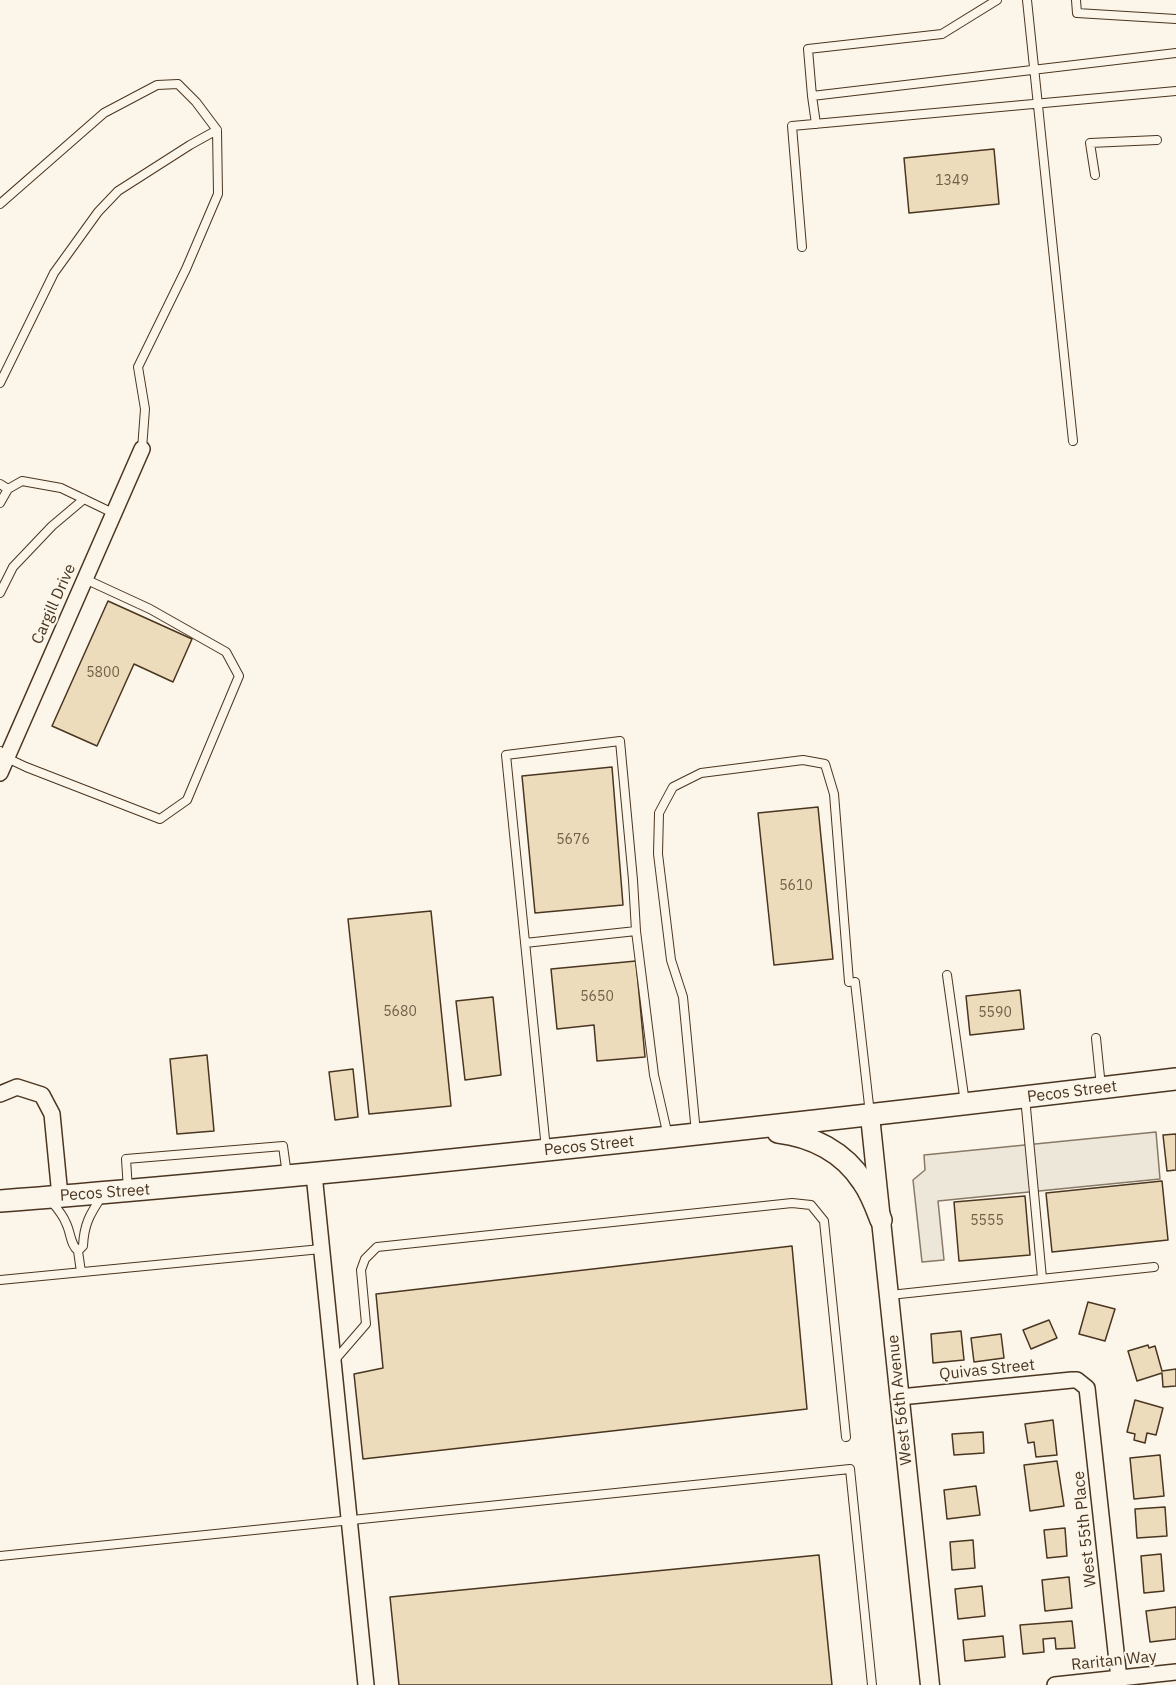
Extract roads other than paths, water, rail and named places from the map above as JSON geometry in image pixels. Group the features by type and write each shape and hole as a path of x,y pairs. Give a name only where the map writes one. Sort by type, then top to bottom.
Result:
{"main road":[{"name":"Pecos Street","path":"0,1201 129,1192 546,1151 870,1116 1176,1079"},
{"path":"744,1128 793,1134 810,1139 836,1153 864,1182 881,1220"}],"street":[{"name":"Cargill Drive","path":"0,773 3,755 85,579 142,449"},
{"path":"0,1094 17,1087 42,1095 52,1114 54,1197"},
{"name":"West 56th Avenue","path":"870,1116 930,1685"},
{"path":"314,1174 366,1685"},
{"name":"Quivas Street","path":"900,1397 1077,1380"},
{"name":"West 55th Place","path":"1077,1380 1087,1388 1088,1393 1119,1679"},
{"name":"Raritan Way","path":"1055,1685 1176,1672"}],"lane":[{"path":"816,124 808,49 942,34 997,0"},
{"path":"1027,0 1073,441"},
{"path":"1076,0 1077,13 1176,19"},
{"path":"812,96 1176,53"},
{"path":"0,204 104,113 157,85 178,84 196,102 217,130 218,194 186,269 138,367 145,409 142,449"},
{"path":"802,247 792,126 1176,91"},
{"path":"0,383 54,273 98,212 118,191 217,130"},
{"path":"1095,174 1090,143 1157,140"},
{"path":"0,503 8,489 22,481 61,488 113,513"},
{"path":"0,484 8,489"},
{"path":"0,593 13,567 52,526 84,500"},
{"path":"3,755 26,767 160,819 187,800 239,676 226,652 150,609 85,579"},
{"path":"546,1151 506,755 620,741 636,931 654,1075 668,1137"},
{"path":"696,1134 683,997 671,960 658,854 659,813 673,787 701,773 803,760 825,764 834,794 852,982 870,1116"},
{"path":"525,943 636,931"},
{"path":"947,975 965,1105"},
{"path":"1096,1038 1101,1088"},
{"path":"1025,1097 1042,1278"},
{"path":"129,1192 126,1159 283,1146 287,1176"},
{"path":"78,1251 83,1246 86,1222 104,1194"},
{"path":"54,1197 66,1221 73,1246 78,1251 81,1272"},
{"path":"333,1363 366,1324 360,1270 365,1259 377,1247 792,1203 811,1205 824,1221 846,1437"},
{"path":"0,1281 321,1249"},
{"path":"890,1295 1154,1267"},
{"path":"0,1556 850,1469 872,1685"}]}
